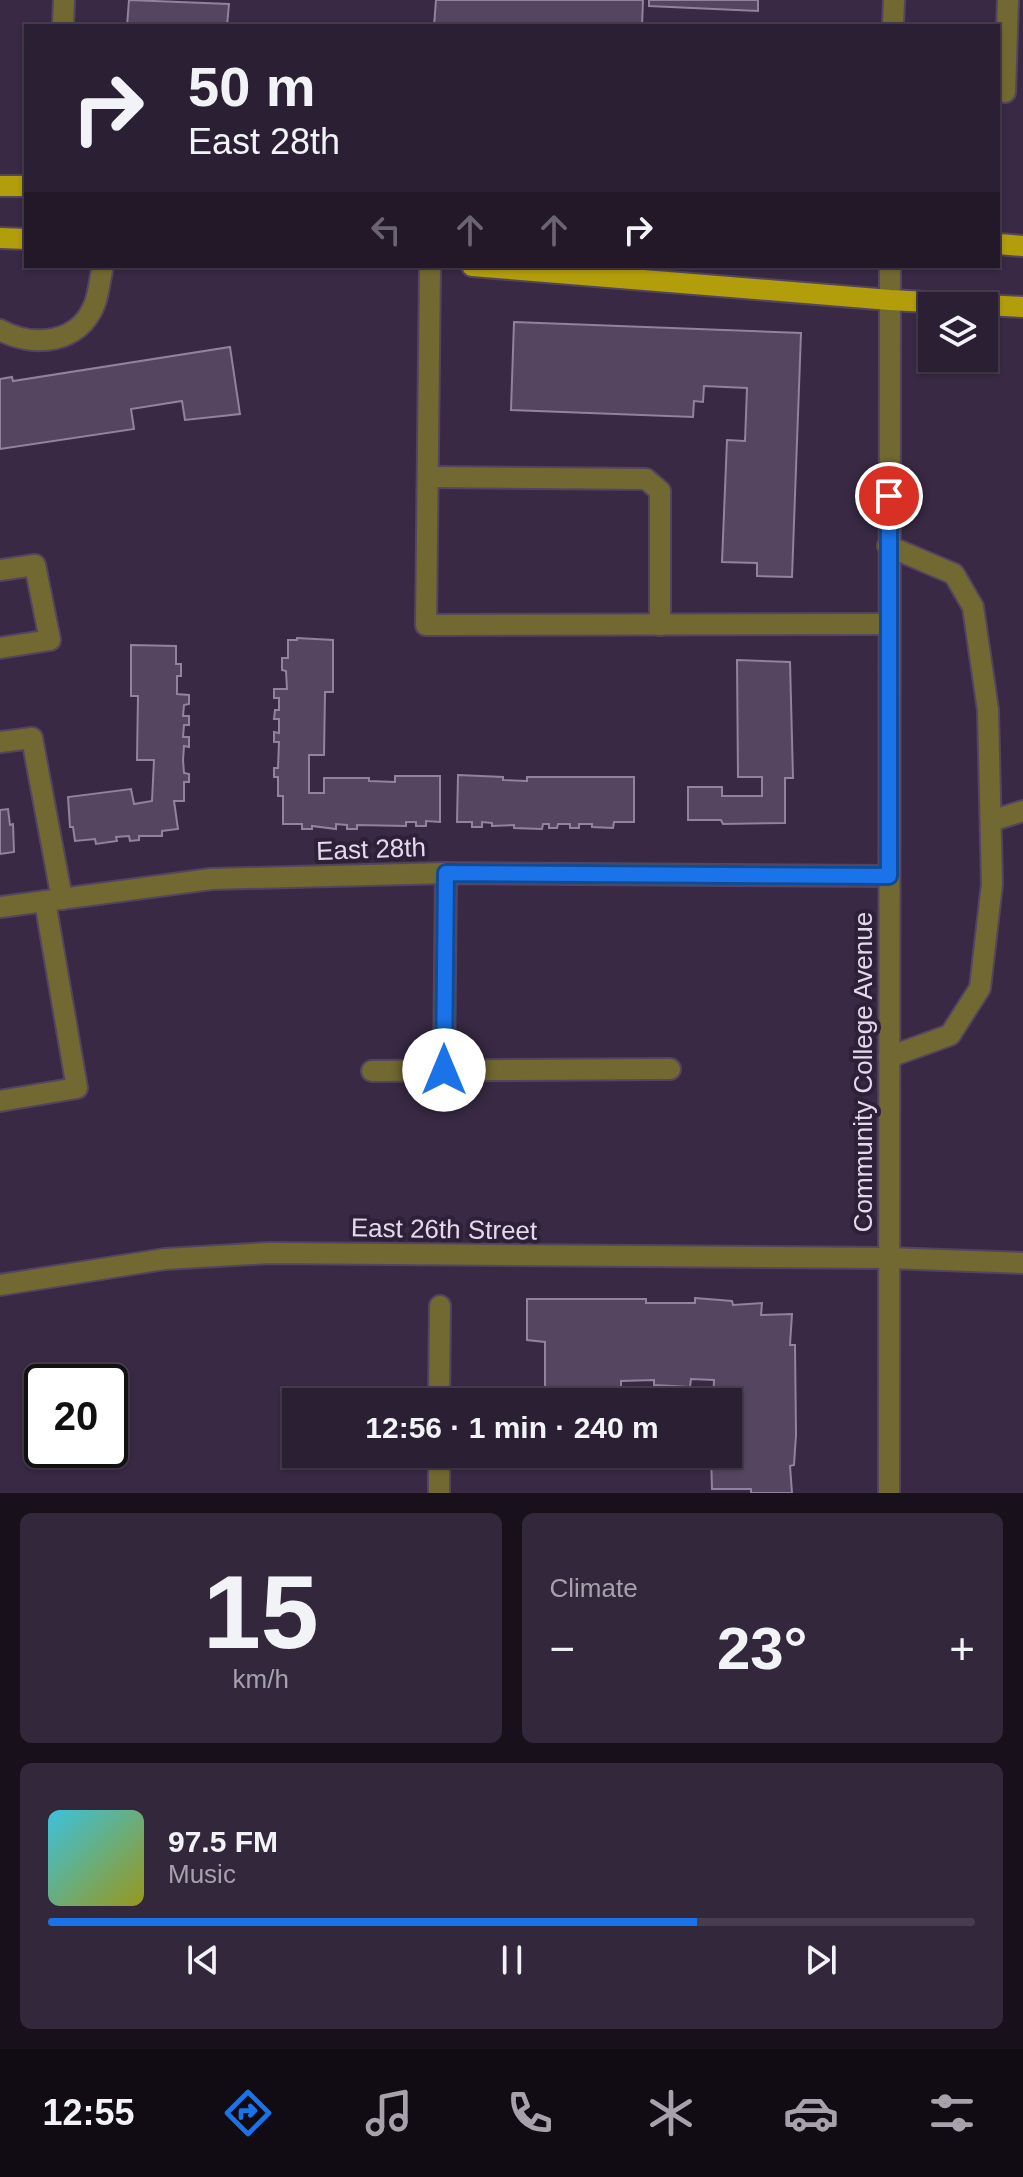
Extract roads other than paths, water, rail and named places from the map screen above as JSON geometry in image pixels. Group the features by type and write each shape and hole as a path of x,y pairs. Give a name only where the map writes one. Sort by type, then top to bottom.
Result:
{"main road":[{"path":"0,186 24,186"},
{"path":"0,238 24,239"},
{"path":"1000,244 1023,246"},
{"path":"497,268 890,300 1023,307"}],"street":[{"path":"63,24 64,0"},
{"path":"893,24 894,0"},
{"path":"1005,92 1008,0"},
{"path":"0,330 16,339 37,342 62,338 80,327 95,304 103,268"},
{"path":"430,268 426,625 888,624"},
{"name":"Community College Avenue","path":"889,1493 890,268"},
{"path":"429,477 646,479 660,491 660,625"},
{"path":"888,546 954,574 973,607 988,710 992,884 980,988 950,1035 889,1057"},
{"path":"0,570 35,565 50,640 0,648"},
{"path":"0,742 32,738 77,1088 0,1101"},
{"path":"991,821 1023,811"},
{"path":"444,1070 446,873"},
{"name":"East 28th","path":"0,907 211,879 446,873 889,876"},
{"path":"372,1071 670,1069"},
{"name":"East 26th Street","path":"0,1285 165,1259 269,1253 889,1258 1023,1263"},
{"path":"439,1388 440,1306"},
{"path":"439,1468 439,1493"}]}
